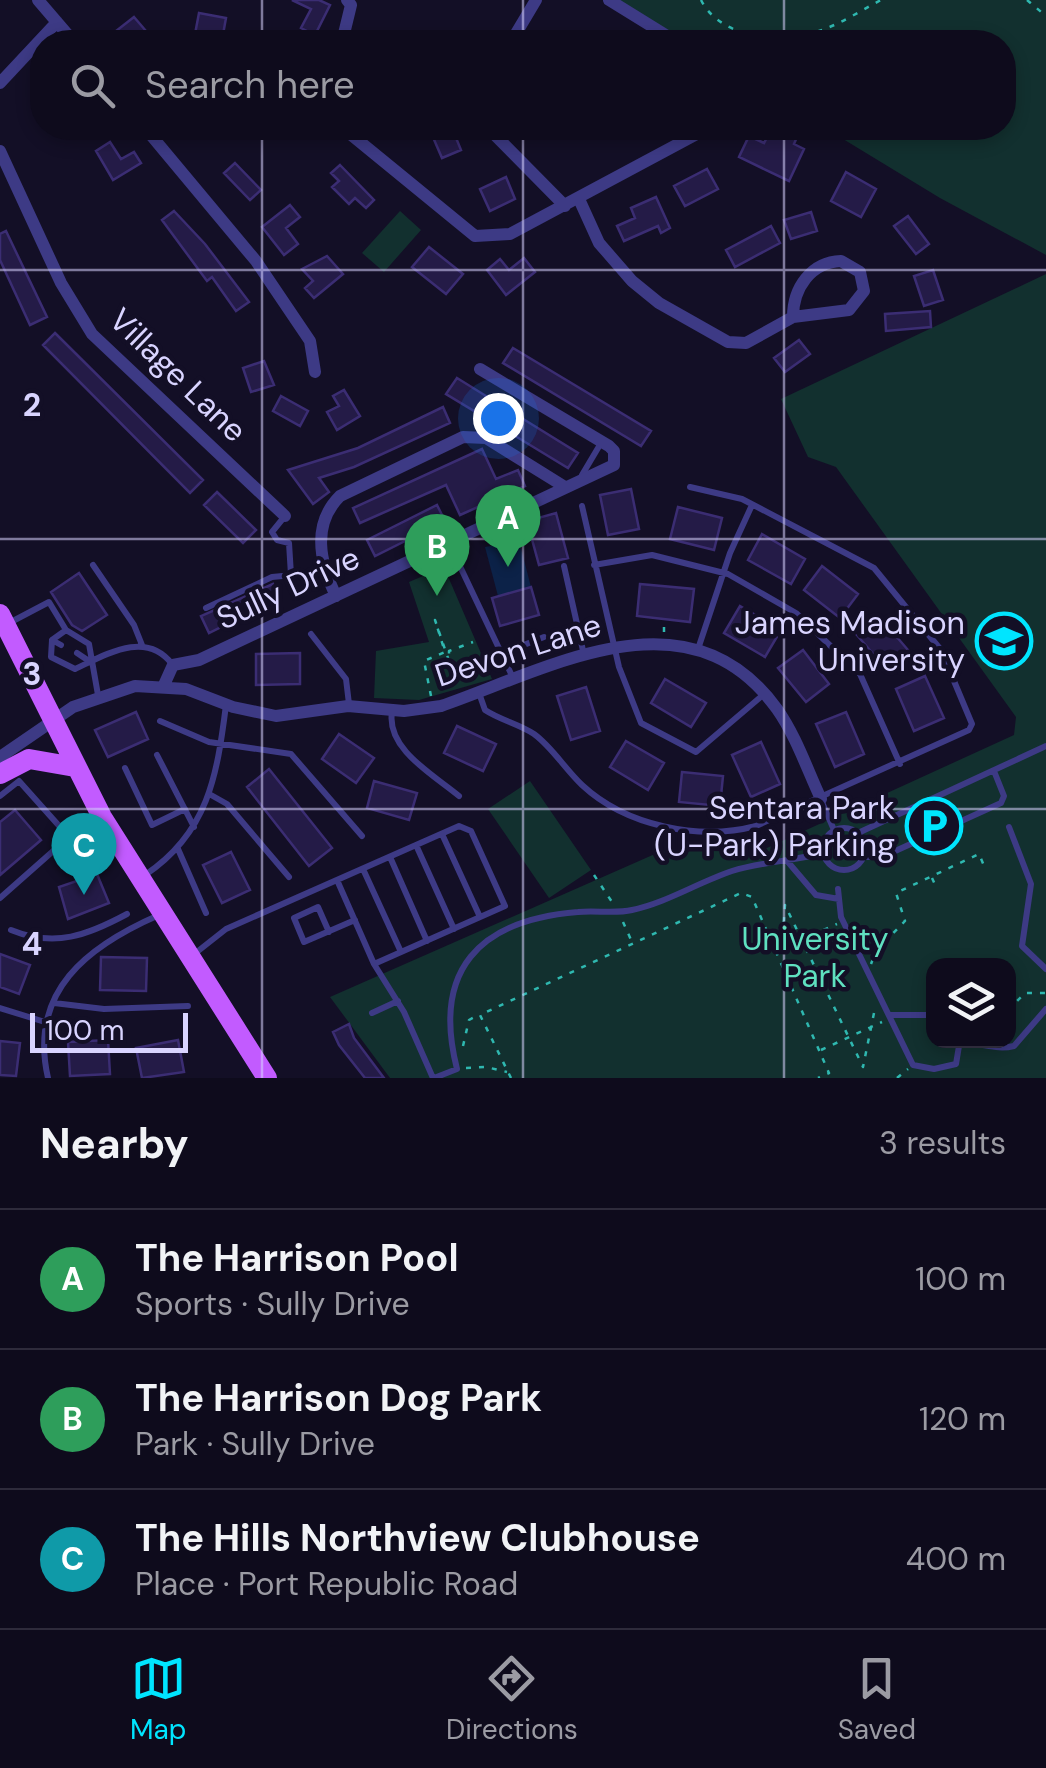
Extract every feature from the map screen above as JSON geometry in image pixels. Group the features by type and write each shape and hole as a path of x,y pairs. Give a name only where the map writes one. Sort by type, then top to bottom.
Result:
{"main road":[{"path":"2,621 102,817 261,1076"},
{"path":"0,774 29,758 74,767"}],"street":[{"path":"38,0 64,30"},
{"path":"345,30 351,5 347,0"},
{"path":"518,30 536,0"},
{"path":"608,0 657,30"},
{"path":"50,30 57,22"},
{"path":"0,83 30,51"},
{"path":"155,140 256,260 310,341 315,372"},
{"path":"358,140 475,236 510,234 686,140"},
{"path":"500,140 565,206"},
{"name":"Village Lane","path":"0,150 61,283 92,334 285,516"},
{"path":"579,199 595,236 623,272 659,303 731,344 746,343 793,317 852,308 864,291 860,272 841,260 816,268 797,293 793,317"},
{"path":"480,368 602,442"},
{"path":"336,596 319,552 326,516 340,496 464,437 486,438 572,484"},
{"name":"Sully Drive","path":"172,665 199,660 614,465 614,451 602,442"},
{"name":"Devon Lane","path":"0,757 51,720 98,695 135,686 164,685 276,716 348,706 434,708 614,646 664,644 698,650 740,673 764,694 785,722 820,799"},
{"path":"164,685 172,665"}],"lane":[{"path":"572,484 602,442"},
{"path":"479,693 485,710 534,734 585,788 646,822 684,829 739,830 900,764 971,727 941,650 874,568 752,505 690,486"},
{"path":"698,650 723,573 752,505"},
{"path":"582,506 614,646 639,721 689,751 702,750 764,694"},
{"path":"285,516 276,522 272,532 278,540 289,543 291,575"},
{"path":"594,565 648,554 723,573 803,618 858,671 900,764"},
{"path":"457,560 514,680"},
{"path":"93,565 134,625 142,645"},
{"path":"564,566 584,655"},
{"path":"206,608 272,577 324,572"},
{"path":"2,621 48,602 66,630 89,644 98,695"},
{"path":"52,640 66,630"},
{"path":"311,634 346,678 348,706"},
{"path":"500,654 544,636"},
{"path":"52,640 51,657 75,669 142,645 162,651 172,665"},
{"path":"52,640 62,645"},
{"path":"77,653 90,662"},
{"path":"139,880 178,849 211,795 226,704"},
{"path":"392,710 390,726 399,744 459,796"},
{"path":"160,721 221,744 291,754 362,836"},
{"path":"858,834 1046,746"},
{"path":"157,755 194,828"},
{"path":"125,768 152,826 184,809"},
{"path":"864,857 882,857 1001,803 1004,796 994,770"},
{"path":"0,796 19,781 69,837"},
{"path":"211,795 227,804 289,877"},
{"path":"820,799 834,830"},
{"path":"0,898 69,837 102,817"},
{"path":"188,959 226,929 466,827 477,842 505,906 374,964"},
{"path":"1009,827 1031,884 1022,922 1022,946 1046,969"},
{"path":"844,828 858,834 864,842 864,857 855,867 832,868 822,853 823,842 834,830 844,828"},
{"path":"442,834 480,917"},
{"path":"416,845 454,929"},
{"path":"178,849 206,912"},
{"path":"338,880 374,964 398,1002 434,1078 456,1069 448,1024 452,984 466,960 488,942 548,917 631,910 736,870 822,853"},
{"path":"390,857 426,941"},
{"path":"788,862 816,894 839,899"},
{"path":"364,868 401,952"},
{"path":"838,889 844,922 913,1066 934,1069 956,1064 959,1048"},
{"path":"312,891 328,932"},
{"path":"318,907 294,918 304,942 355,920"},
{"path":"11,930 48,940 80,936 128,914"},
{"path":"48,1078 48,1023 65,978 91,950 160,914"},
{"path":"80,936 91,950"},
{"path":"372,1013 398,1002"},
{"path":"54,1003 104,1009 188,1006"},
{"path":"0,1008 48,1023"},
{"path":"1016,1044 1046,1009"},
{"path":"890,1017 926,1016"}],"path":[{"path":"702,0 712,16 731,28 743,30"},
{"path":"823,30 881,0"},
{"path":"1027,0 1046,16"},
{"path":"664,619 664,644"},
{"path":"434,708 424,661 446,652 435,620 450,660 449,650 472,642"},
{"path":"869,970 876,951 904,921 896,893 979,854 985,868"},
{"path":"931,876 938,889"},
{"path":"509,1075 486,1067 456,1069 470,1020 740,893 752,897 820,1050 829,1073 818,1078"},
{"path":"782,948 785,905 863,1067 878,992"},
{"path":"776,951 844,922"},
{"path":"1016,1002 1024,993 1046,993"},
{"path":"480,1014 509,1075"},
{"path":"820,1050 890,1017"},
{"path":"898,1077 913,1066"}],"green space":[{"path":"619,0 1046,0 1046,255 940,198 845,140 1016,140 1016,30 668,30"},
{"path":"400,211 421,230 384,272 362,253"},
{"name":"University Park","path":"1046,274 1046,1078 390,1078 330,997 664,850 758,852 1014,735 1016,717 836,467 808,457 781,399"},
{"path":"444,567 492,679 419,700 374,698 376,651 429,642 409,582"},
{"path":"530,781 591,870 549,898 488,809"}],"water":[{"path":"519,541 531,587 498,596 485,547"}],"building":[{"path":"292,0 319,0 330,5 318,30 301,28 311,9"},
{"path":"199,13 226,18 224,30 196,30"},
{"path":"134,17 145,30 117,30"},
{"path":"434,140 457,140 461,150 442,158"},
{"path":"747,140 796,140 794,144 804,149 789,181 739,157"},
{"path":"110,142 121,159 134,152 141,163 113,180 96,151"},
{"path":"235,163 261,190 250,200 224,173"},
{"path":"340,165 374,200 366,208 355,198 349,204 332,187 339,181 331,173"},
{"path":"707,169 718,189 685,206 674,186"},
{"path":"846,172 876,189 861,217 831,201"},
{"path":"506,177 515,199 490,211 480,189"},
{"path":"656,197 670,228 661,233 658,226 624,241 617,226 635,218 631,208"},
{"path":"290,205 300,217 286,228 298,244 284,255 262,227"},
{"path":"174,211 249,302 236,311 212,277 207,281 162,220"},
{"path":"811,212 817,231 791,239 784,220"},
{"path":"908,216 929,244 916,254 894,226"},
{"path":"771,226 780,243 735,267 726,250"},
{"path":"6,231 47,317 30,325 0,260 0,234"},
{"path":"429,247 463,274 446,294 412,267"},
{"path":"327,256 343,274 314,298 305,288 313,281 302,269"},
{"path":"524,258 535,272 506,295 487,270 500,259 509,270"},
{"path":"933,270 943,300 924,306 914,276"},
{"path":"930,311 931,327 886,331 885,314"},
{"path":"55,333 203,480 190,493 43,345"},
{"path":"799,340 810,354 785,372 774,358"},
{"path":"513,348 651,431 641,446 503,363"},
{"path":"264,361 274,385 251,392 243,368"},
{"path":"457,378 578,453 568,468 446,394"},
{"path":"344,390 360,416 337,430 327,412 339,406 333,396"},
{"path":"281,396 308,411 300,426 273,411"},
{"path":"443,407 450,423 354,467 319,478 329,492 313,504 288,470 358,448"},
{"path":"482,449 496,479 518,470 525,486 460,515 446,485 360,523 353,508"},
{"path":"631,489 639,529 608,535 600,495"},
{"path":"217,492 256,530 243,543 204,505"},
{"path":"437,505 445,521 375,556 367,540"},
{"path":"678,507 722,518 714,550 670,539"},
{"path":"556,513 568,558 539,565 527,521"},
{"path":"762,534 805,559 791,584 748,560"},
{"path":"822,566 858,594 840,618 804,590"},
{"path":"79,573 107,615 82,631 72,625 51,592"},
{"path":"273,584 279,598 209,633 201,616"},
{"path":"640,584 694,589 690,622 637,616"},
{"path":"531,587 539,615 500,626 492,598"},
{"path":"740,606 781,630 765,657 724,633"},
{"path":"878,615 908,650 886,669 856,634"},
{"path":"803,650 829,684 806,702 778,668"},
{"path":"300,653 300,684 256,685 256,654"},
{"path":"925,676 944,718 914,731 896,689"},
{"path":"665,679 706,703 691,727 651,703"},
{"path":"586,687 600,731 571,740 557,696"},
{"path":"136,712 148,739 108,757 95,730"},
{"path":"846,712 864,754 835,767 816,724"},
{"path":"457,726 496,744 483,771 444,753"},
{"path":"339,734 374,758 356,783 322,759"},
{"path":"626,741 664,763 648,790 610,767"},
{"path":"761,742 780,784 751,797 732,755"},
{"path":"269,769 332,848 309,866 247,787"},
{"path":"682,772 723,776 720,806 679,802"},
{"path":"374,781 417,793 409,820 367,808"},
{"path":"15,810 41,840 0,875 0,822"},
{"path":"231,852 250,890 222,903 203,865"},
{"path":"97,874 109,903 68,919 59,887"},
{"path":"0,954 30,965 19,994 0,987"},
{"path":"101,957 147,958 146,991 100,990"},
{"path":"349,1024 354,1038 384,1078 365,1078 339,1045 333,1032"},
{"path":"108,1040 110,1074 70,1076 68,1042"},
{"path":"178,1040 184,1072 142,1078 136,1048"},
{"path":"0,1041 20,1043 16,1076 0,1075"}],"place":[{"name":"The Harrison Pool","path":"508,567"},
{"name":"The Harrison Dog Park","path":"437,596"},
{"name":"James Madison University","path":"1004,641"},
{"name":"Sentara Park (U-Park) Parking","path":"934,826"},
{"name":"The Hills Northview Clubhouse","path":"84,895"}]}
